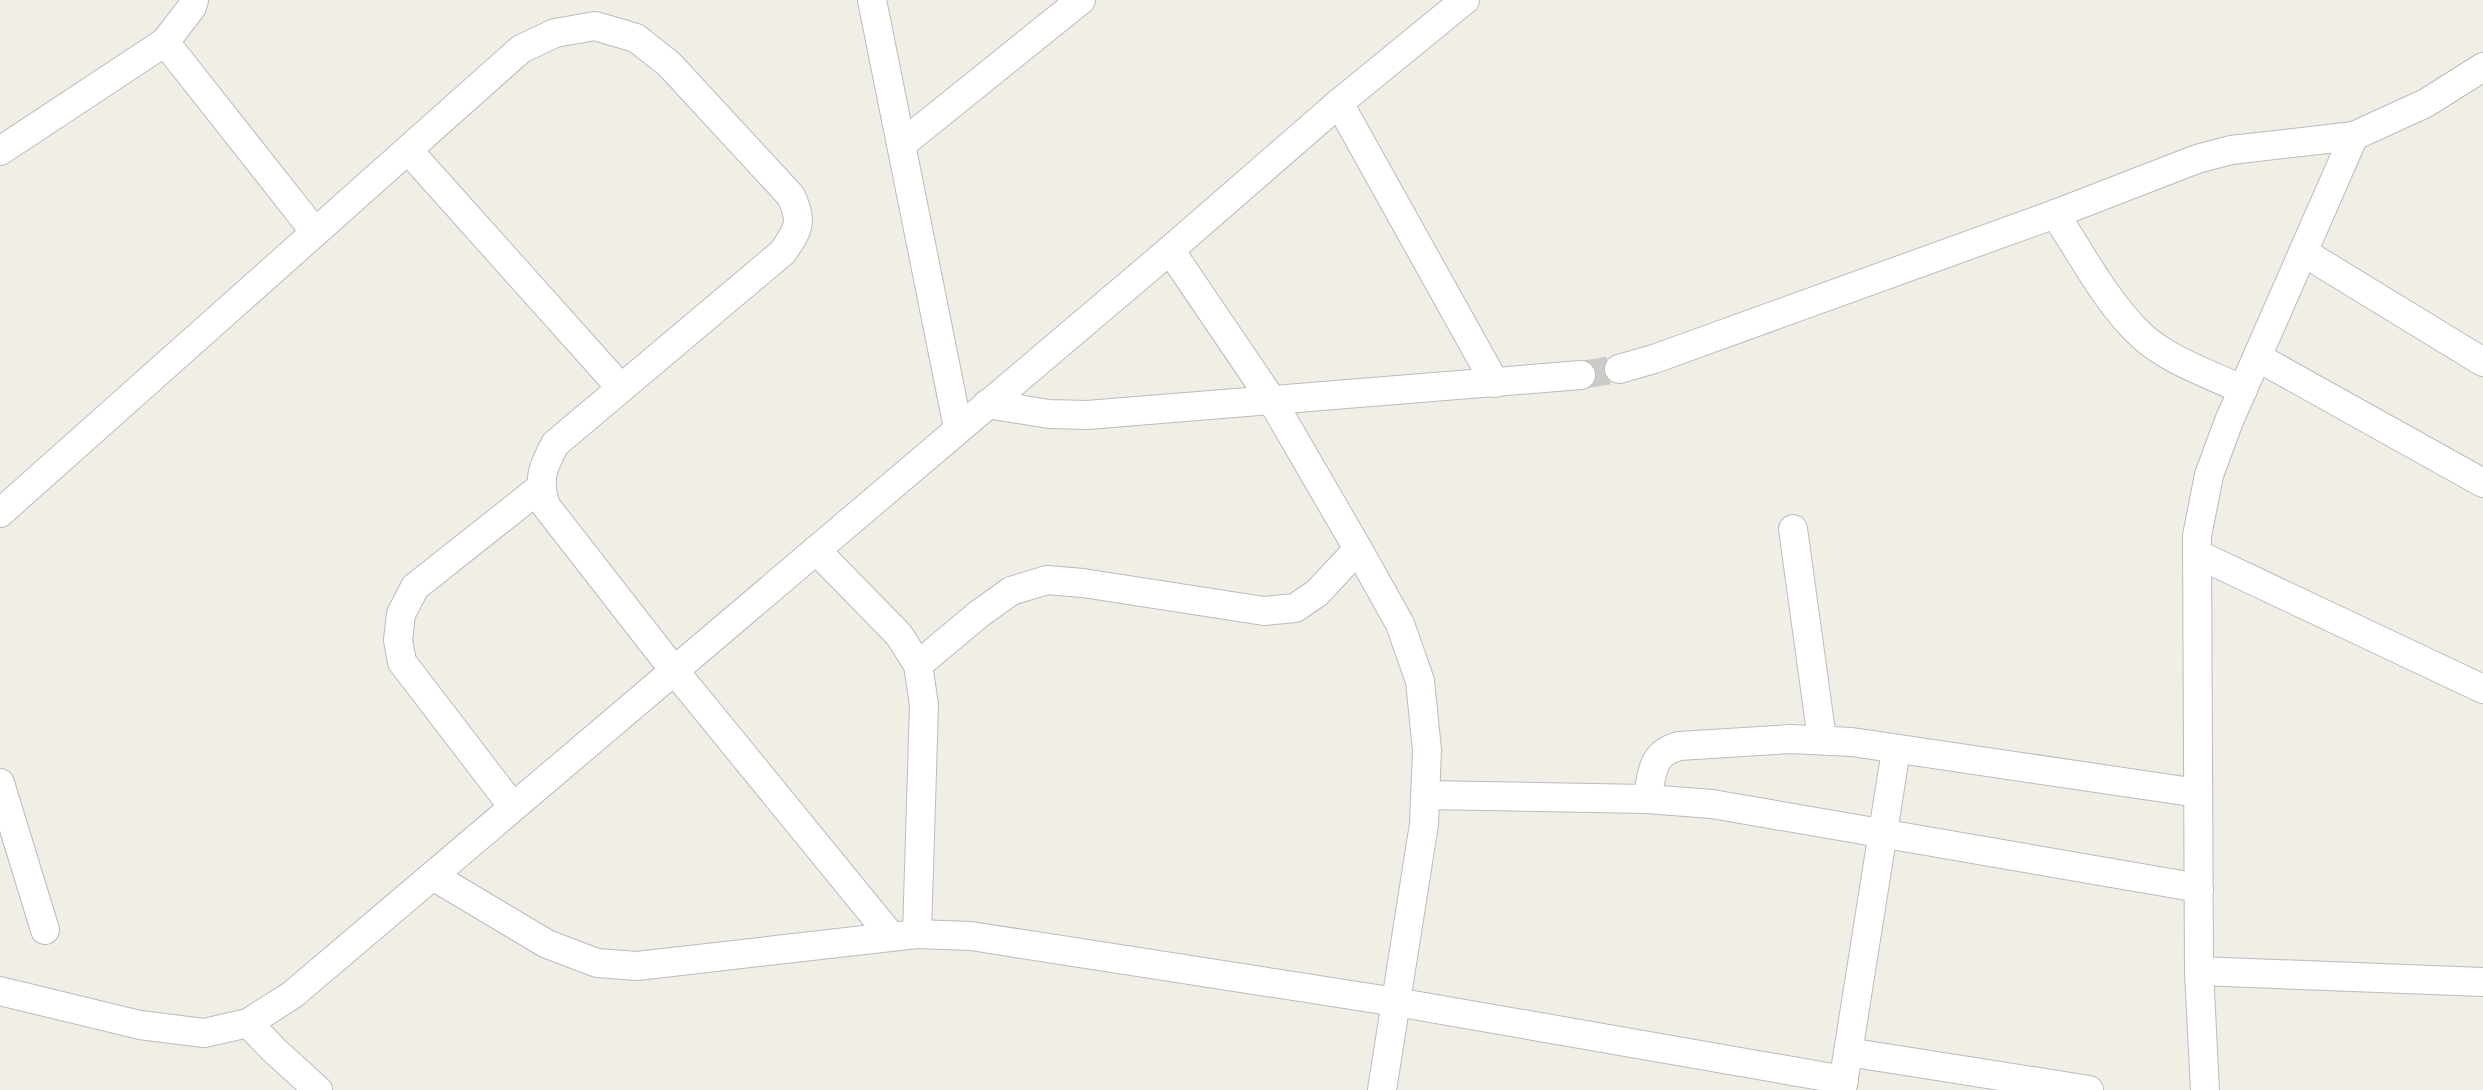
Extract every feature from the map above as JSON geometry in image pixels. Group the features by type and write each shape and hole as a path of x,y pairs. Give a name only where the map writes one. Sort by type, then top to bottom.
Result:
{"street":[{"path":"0,151 165,42 192,7 194,0"},
{"path":"872,0 958,428"},
{"path":"902,144 1081,0"},
{"path":"0,991 150,1027 204,1034 248,1022 292,995 673,669 1170,250 1339,103 1465,0"},
{"path":"0,513 521,49 555,33 595,26 636,38 669,64 791,196 799,214 797,232 783,252 555,444 544,466 540,488 546,506 673,669 891,936"},
{"path":"165,42 315,232"},
{"path":"1619,369 1654,360 2055,214 2197,159 2231,150 2354,136 2426,103 2483,67"},
{"path":"1339,103 1495,383"},
{"path":"2205,1090 2199,971 2197,536 2209,475 2243,390 2354,136"},
{"path":"408,150 621,388"},
{"path":"2055,214 2117,308 2142,336 2169,354 2243,390"},
{"path":"1170,250 1271,399 1400,624 1420,681 1427,750 1424,824 1382,1090"},
{"path":"2303,252 2483,362"},
{"path":"2257,358 2483,483"},
{"path":"987,404 1049,414 1086,415 1581,375"},
{"path":"513,807 402,662 398,640 401,614 415,587 540,488"},
{"path":"1793,529 1822,739"},
{"path":"918,665 978,614 1011,591 1047,580 1083,583 1264,611 1294,608 1317,593 1358,549"},
{"path":"816,550 899,635 918,665 924,705 917,934"},
{"path":"2197,554 2483,689"},
{"path":"1647,799 1655,762 1664,750 1678,746 1822,739 2198,793"},
{"path":"432,876 547,944 597,963 637,966 917,934 971,936 1396,1002 1843,1085 1896,750"},
{"path":"0,783 45,930"},
{"path":"1425,795 1647,799 1712,804 2199,888"},
{"path":"2199,971 2483,982"},
{"path":"248,1022 274,1050 318,1090"},
{"path":"1848,1052 2089,1090"}],"tunnel":[{"path":"1581,375 1619,369"}]}
